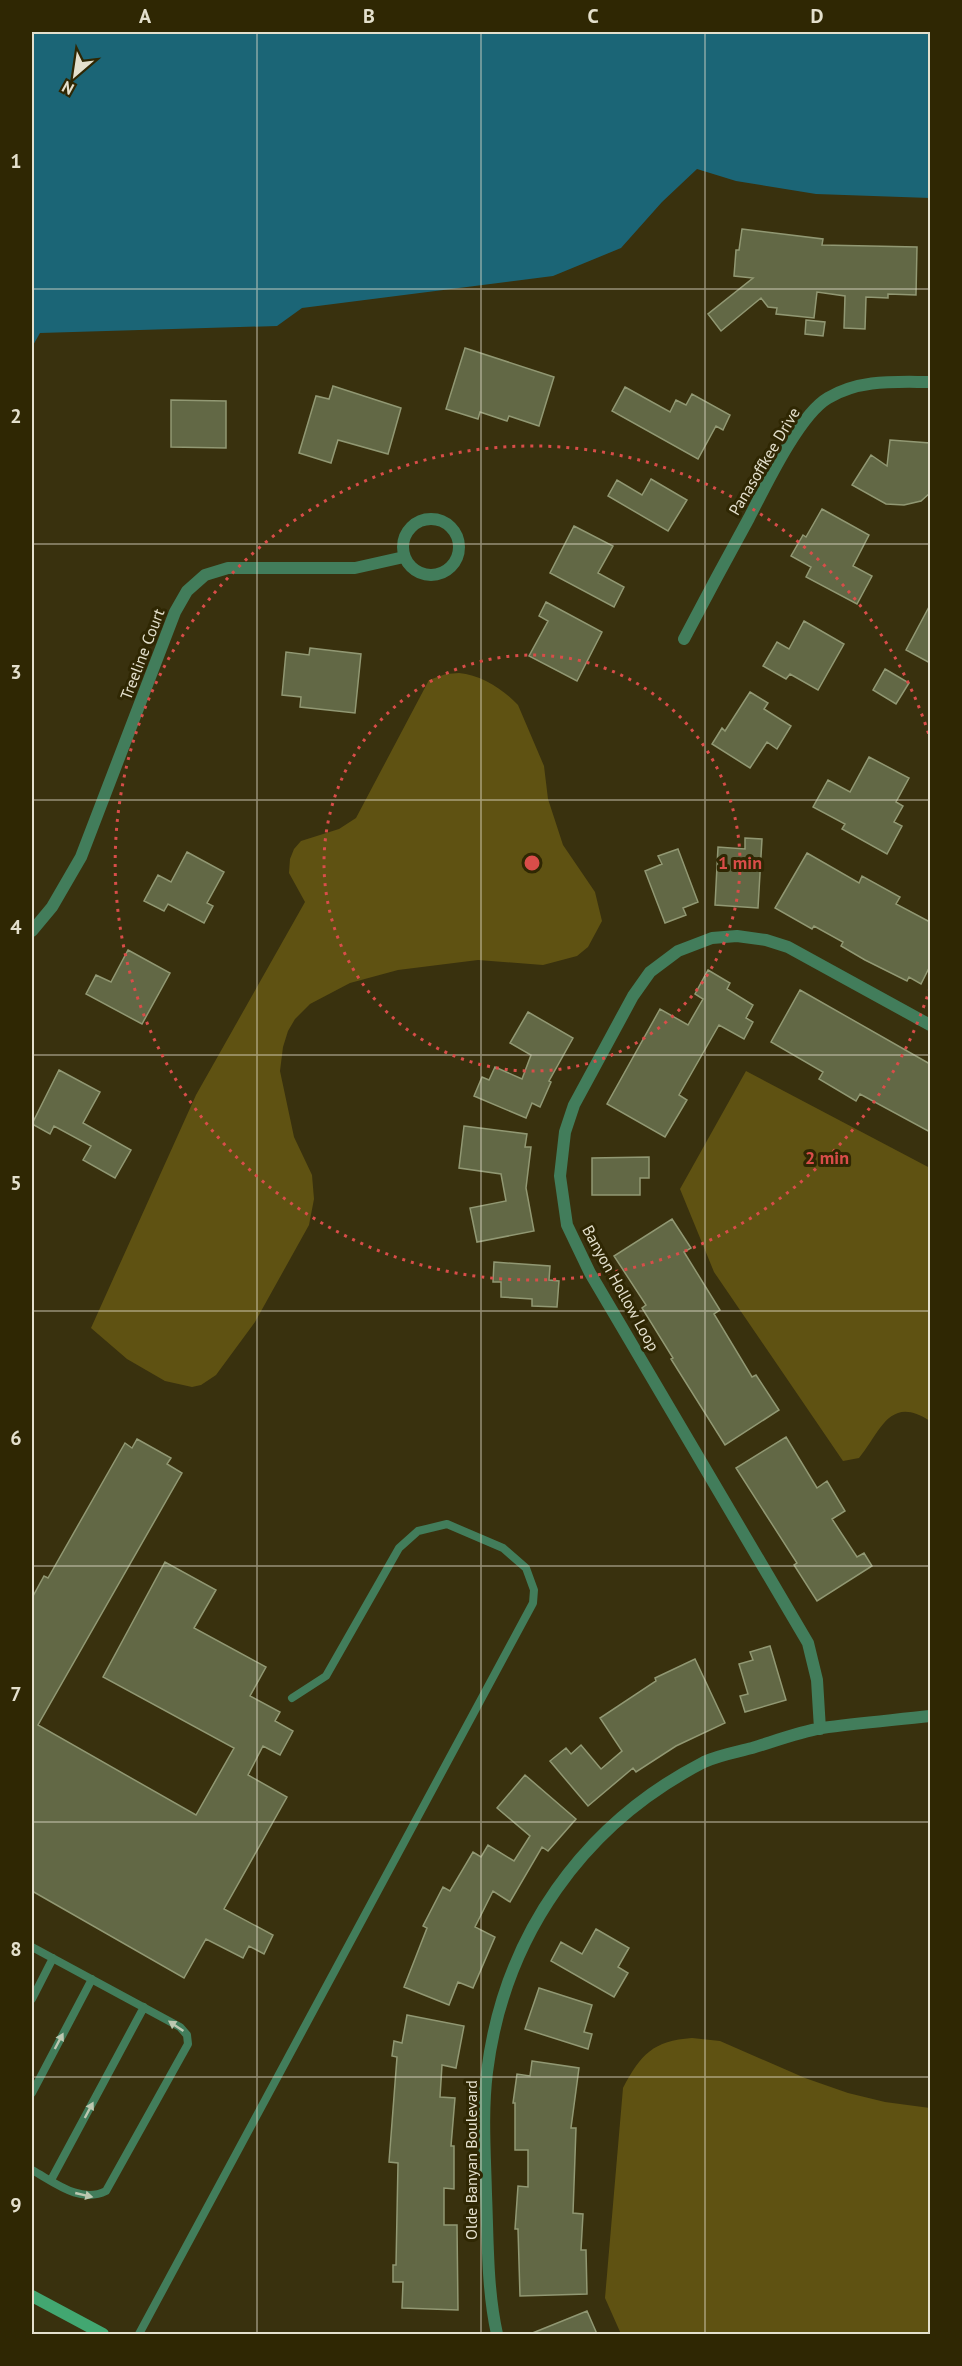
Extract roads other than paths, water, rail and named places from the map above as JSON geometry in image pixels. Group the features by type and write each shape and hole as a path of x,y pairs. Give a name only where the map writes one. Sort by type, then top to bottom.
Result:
{"street":[{"name":"Panasoffkee Drive","path":"684,639 770,479 809,414 827,399 849,388 872,383 930,382"},
{"path":"434,519 442,521 456,534 459,553 455,562 445,572 436,575 420,574 412,569 404,557 402,547 405,536 418,522 434,519"},
{"name":"Treeline Court","path":"32,931 52,907 81,857 175,612 187,591 206,575 228,568 355,568 404,557"},
{"name":"Banyon Hollow Loop","path":"820,1729 817,1680 808,1643 590,1273 567,1225 560,1176 565,1132 574,1105 633,996 650,972 678,951 712,938 737,936 766,940 788,947 930,1025"},
{"name":"Olde Banyan Boulevard","path":"495,2334 488,2254 484,2127 487,2074 495,2021 510,1973 531,1931 576,1862 621,1816 661,1787 707,1761 820,1729 930,1716"},
{"path":"32,2296 103,2334"}],"lane":[{"path":"139,2334 532,1603 534,1590 526,1568 503,1548 447,1524 418,1531 399,1548 326,1676 292,1698"},
{"path":"32,1947 180,2027 188,2035 188,2044 184,2052 106,2191 95,2197 80,2196 32,2170"},
{"path":"32,1999 53,1958"},
{"path":"32,2093 92,1979"},
{"path":"51,2180 144,2007"}],"water":[{"path":"32,32 930,32 930,198 816,194 736,181 697,169 662,202 621,248 553,276 302,308 277,326 40,333 32,347"}]}
